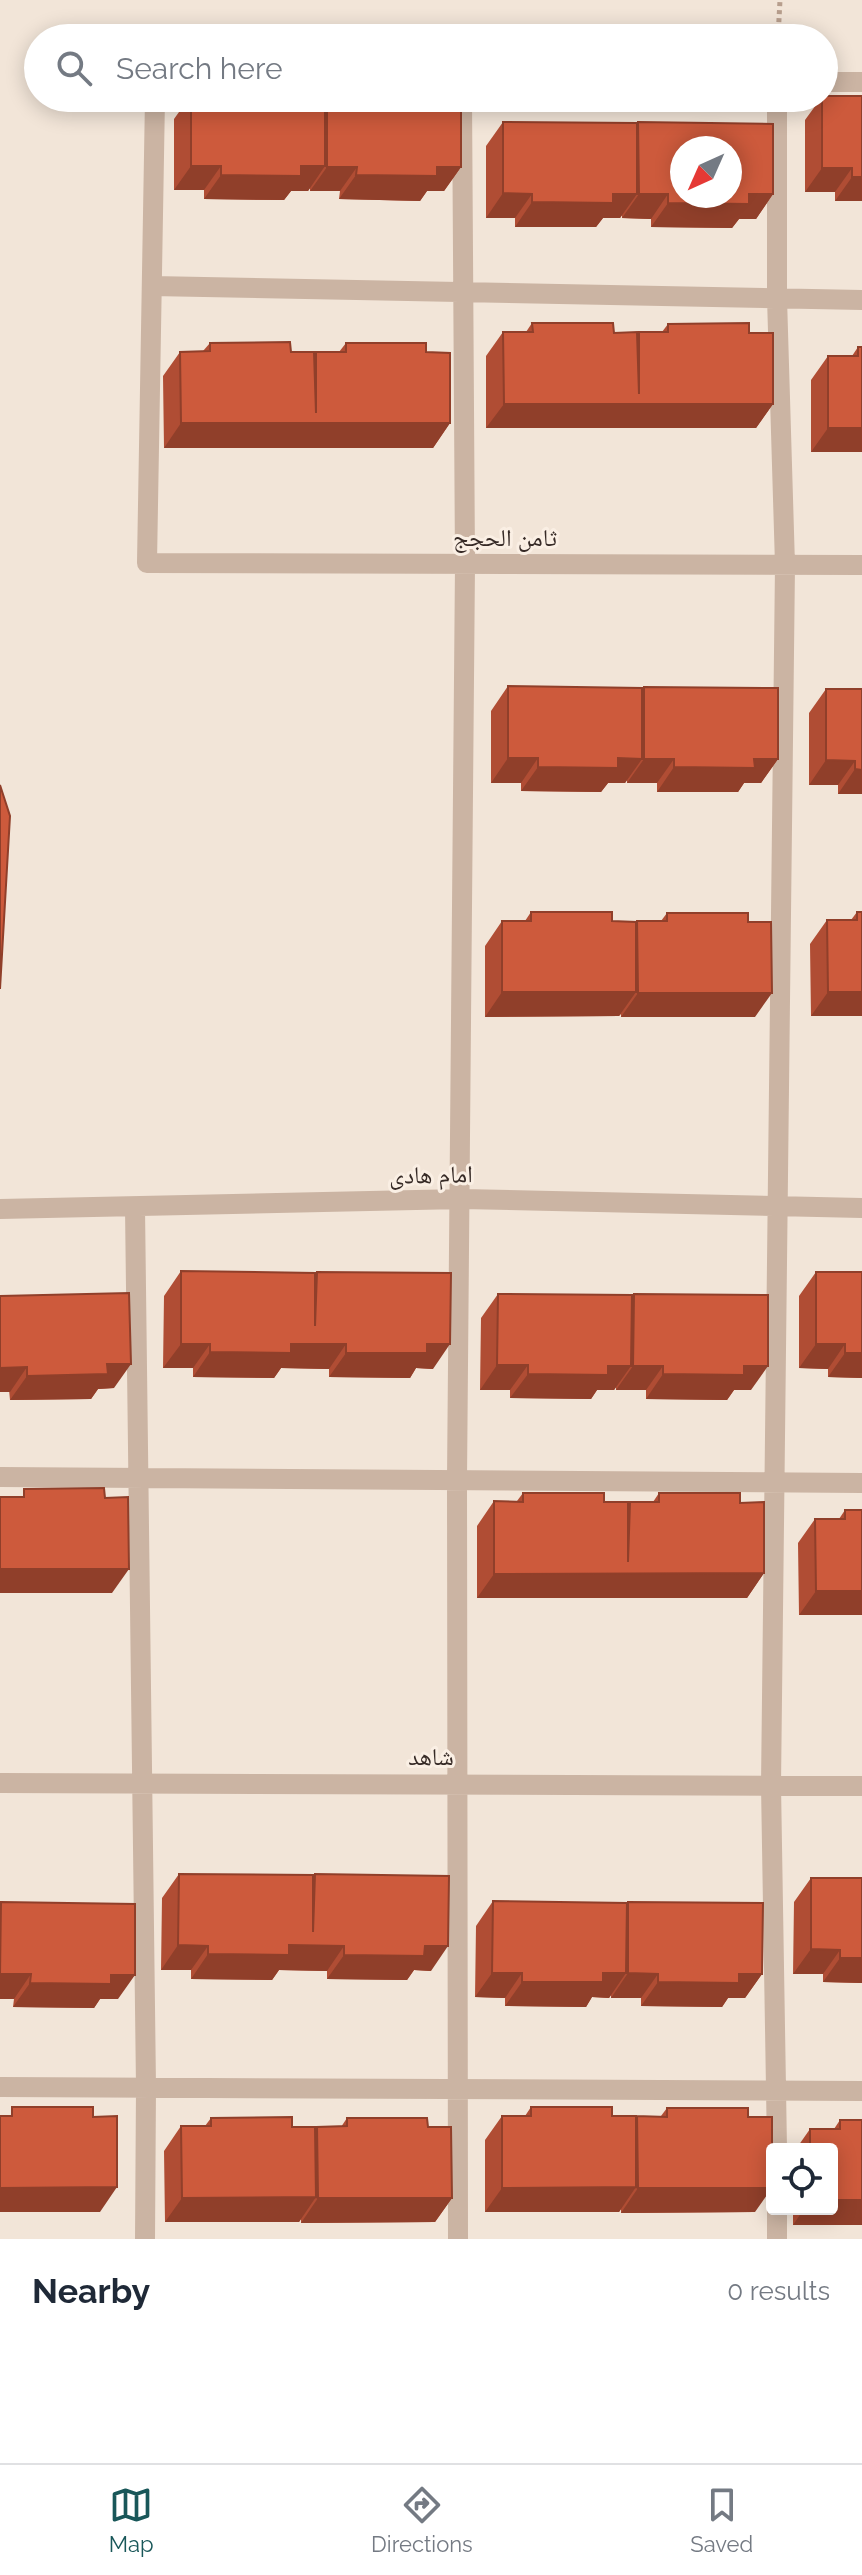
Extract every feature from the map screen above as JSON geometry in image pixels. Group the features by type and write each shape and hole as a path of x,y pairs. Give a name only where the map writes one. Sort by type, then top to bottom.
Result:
{"street":[{"path":"838,82 862,82"},
{"path":"155,112 152,286 862,300"},
{"path":"458,2239 457,1479 462,1199 465,564 462,112"},
{"path":"777,112 777,298 785,565 771,1785 777,2143"},
{"name":"ثامن الحجج","path":"152,286 147,563 862,565"},
{"name":"امام هادی","path":"0,1209 462,1199 862,1208"},
{"path":"135,1208 146,2087 145,2239"},
{"path":"0,1477 862,1483"},
{"name":"شاهد","path":"0,1783 141,1781 862,1786"},
{"path":"0,2087 862,2091"},
{"path":"777,2215 777,2239"}],"path":[{"path":"779,24 780,0"}],"building":[{"path":"838,96 862,96 862,177 852,177 852,168 822,168 822,112 838,112"},
{"path":"191,112 325,112 325,166 301,166 301,176 221,175 221,166 191,166"},
{"path":"327,112 461,112 461,167 437,167 437,176 356,175 357,167 327,167"},
{"path":"503,122 637,123 637,194 613,194 613,203 532,202 532,194 503,193"},
{"path":"638,122 773,124 773,194 749,194 749,204 742,204 742,136 670,136 670,203 668,194 639,194"},
{"path":"532,323 613,323 614,333 637,332 639,394 639,332 668,332 668,324 749,323 749,333 773,333 773,404 504,404 503,332 533,332"},
{"path":"290,342 291,352 314,352 316,413 316,352 346,352 346,343 426,343 426,352 450,353 450,423 181,423 180,352 210,351 210,343"},
{"path":"858,347 862,347 862,428 828,428 828,356 858,356"},
{"path":"508,686 642,688 642,759 618,758 618,768 538,767 538,758 508,758"},
{"path":"644,687 778,688 778,759 754,759 755,768 674,767 674,759 644,759"},
{"path":"826,689 862,689 862,770 855,769 855,761 826,760"},
{"path":"0,785 10,816 0,989"},
{"path":"531,912 612,912 612,921 636,922 636,992 502,992 502,921 531,921"},
{"path":"857,912 862,912 862,992 828,992 827,920 857,920"},
{"path":"667,913 748,913 748,922 771,922 772,993 638,993 637,921 667,921"},
{"path":"181,1271 315,1273 315,1326 317,1272 451,1273 450,1344 427,1344 427,1353 346,1353 346,1344 291,1344 291,1353 210,1352 210,1344 181,1344"},
{"path":"816,1272 862,1272 862,1353 845,1353 845,1344 816,1344"},
{"path":"129,1293 131,1364 107,1364 108,1374 27,1376 27,1367 0,1368 0,1296"},
{"path":"498,1294 632,1295 631,1366 608,1366 608,1375 528,1374 528,1365 497,1365"},
{"path":"634,1294 768,1295 768,1366 744,1366 744,1375 663,1374 663,1366 633,1366"},
{"path":"104,1488 105,1498 128,1497 129,1569 0,1569 0,1497 24,1497 24,1489"},
{"path":"523,1493 604,1493 604,1502 628,1502 628,1562 630,1502 659,1502 659,1493 740,1493 740,1503 764,1502 764,1573 494,1574 494,1501 523,1502"},
{"path":"845,1510 862,1510 862,1591 816,1591 815,1519 845,1519"},
{"path":"179,1874 313,1875 313,1932 315,1874 449,1876 448,1946 425,1946 424,1956 344,1955 344,1946 289,1945 289,1955 208,1954 208,1946 178,1945"},
{"path":"811,1878 862,1878 862,1958 840,1958 840,1950 811,1949"},
{"path":"493,1901 627,1903 626,1973 603,1973 603,1982 522,1982 522,1973 492,1973"},
{"path":"1,1902 135,1904 135,1975 111,1975 111,1984 30,1983 31,1974 0,1974"},
{"path":"628,1902 763,1903 762,1974 739,1974 739,1983 658,1982 658,1974 628,1973"},
{"path":"12,2107 93,2107 93,2117 117,2116 117,2187 0,2188 0,2116 12,2116"},
{"path":"531,2107 612,2107 612,2116 636,2116 636,2187 502,2188 502,2116 531,2116"},
{"path":"667,2108 748,2108 748,2117 772,2117 772,2143 766,2143 766,2188 638,2188 637,2116 667,2117"},
{"path":"292,2117 292,2127 315,2127 316,2197 182,2198 181,2126 211,2126 211,2118"},
{"path":"347,2118 427,2118 428,2127 451,2127 452,2198 318,2198 317,2127 347,2126"},
{"path":"840,2120 862,2120 862,2200 838,2200 838,2143 810,2143 810,2129 840,2129"}]}
